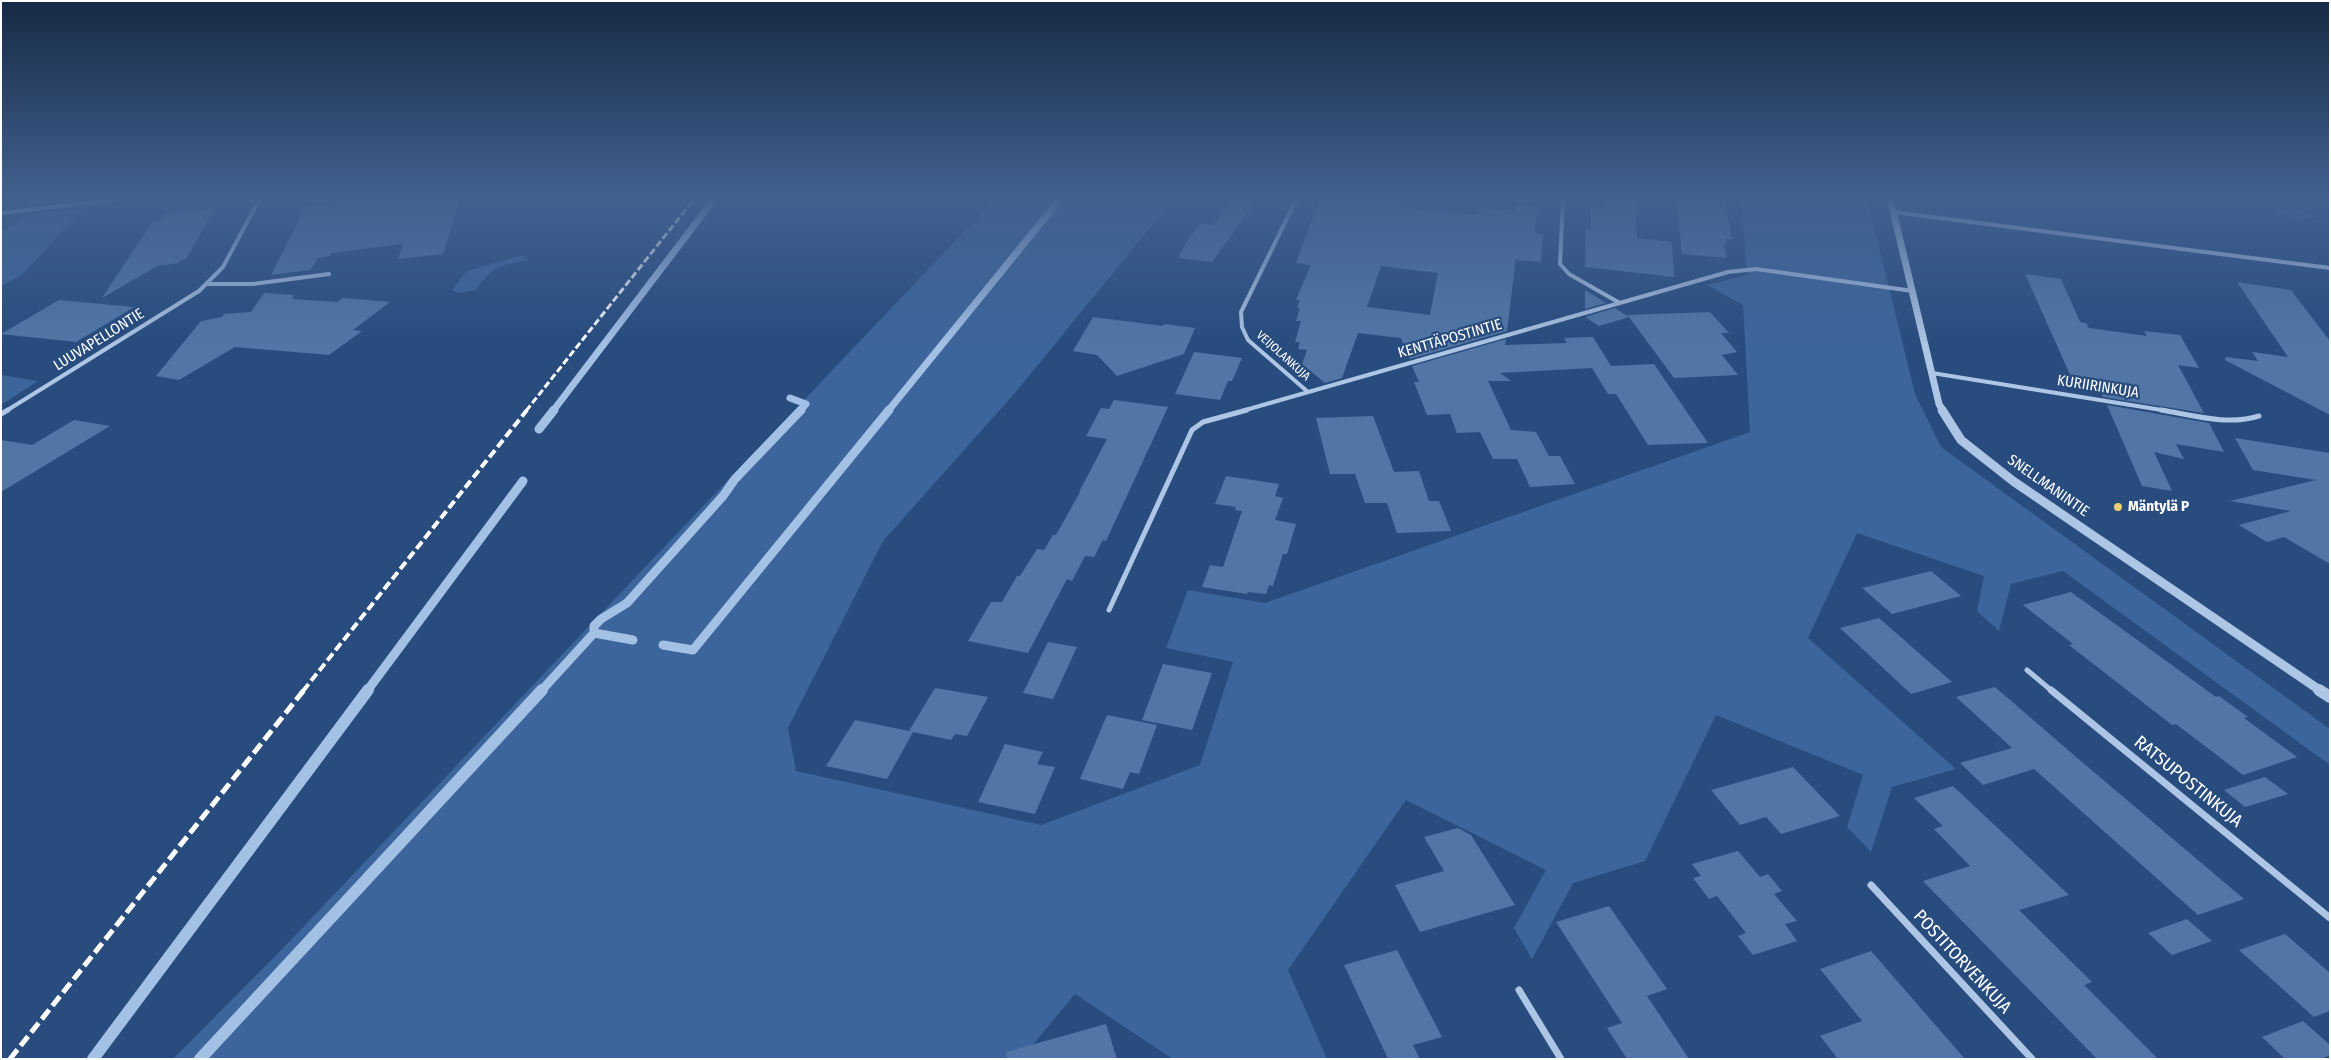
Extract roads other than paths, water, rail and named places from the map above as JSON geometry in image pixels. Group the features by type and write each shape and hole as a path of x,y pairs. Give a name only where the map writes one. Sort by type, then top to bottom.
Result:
{"street":[{"name":"LUUVAPELLONTIE","path":"1,414 199,291 223,267 233,247"},
{"name":"VEIJOLANKUJA","path":"1273,247 1241,312 1240,322 1248,340 1308,392"},
{"path":"1561,247 1560,264 1569,274 1618,302"},
{"name":"SNELLMANINTIE","path":"1902,247 1939,404 1961,440 2013,482 2330,697"},
{"path":"2170,247 2330,268"},
{"name":"KENTTÄPOSTINTIE","path":"1109,610 1192,430 1208,420 1728,272 1756,269 1913,291"},
{"path":"207,284 253,284 329,274"},
{"name":"KURIIRINKUJA","path":"1932,373 2226,420 2247,420 2259,416"},
{"name":"RATSUPOSTINKUJA","path":"2027,670 2330,918"},
{"name":"POSTITORVENKUJA","path":"1871,886 2032,1059"},
{"path":"1519,990 1561,1059"}],"waterway":[{"path":"553,411 677,247"},
{"path":"888,411 1021,247"},
{"path":"790,398 806,404 800,411"},
{"path":"539,429 554,410"},
{"path":"594,633 594,626 601,619 627,603 723,496 735,479 801,410"},
{"path":"663,645 693,650 889,410"},
{"path":"367,691 523,481"},
{"path":"541,691 594,633"},
{"path":"594,633 633,640"},
{"path":"93,1059 368,690"},
{"path":"200,1059 542,690"}],"railway":[{"path":"526,411 656,247"},
{"path":"303,691 527,410"},
{"path":"10,1059 304,690"}],"place":[{"name":"Mäntylä P","path":"2118,507"}]}
